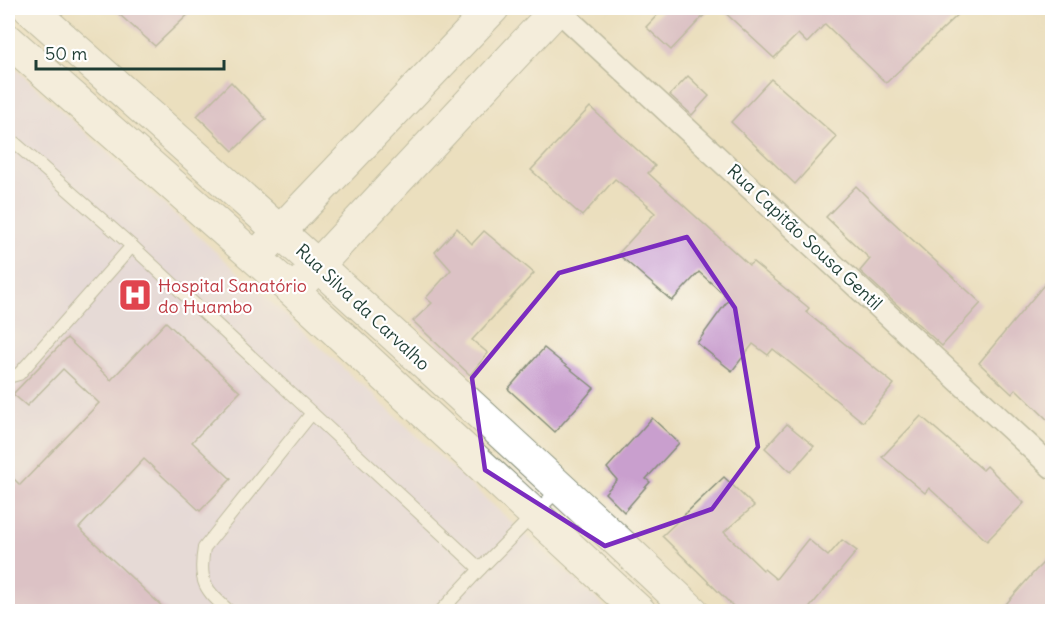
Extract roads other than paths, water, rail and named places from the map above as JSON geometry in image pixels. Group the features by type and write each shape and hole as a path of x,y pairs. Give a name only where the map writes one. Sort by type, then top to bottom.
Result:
{"street":[{"name":"Rua Silva da Carvalho","path":"29,8 281,231 693,612"},
{"path":"255,258 492,8"},
{"path":"294,292 557,8"},
{"name":"Rua Capitão Sousa Gentil","path":"557,8 1053,467"},
{"name":"Rua Silva da Carvalho","path":"8,40 294,292 640,612"}],"lane":[{"path":"8,137 132,246 480,569"},
{"path":"8,377 19,374 132,246"},
{"path":"230,612 209,593 200,569 204,548 312,413"},
{"path":"440,612 561,488"}],"place":[{"name":"Hospital Sanatório do Huambo","path":"135,295"}]}
